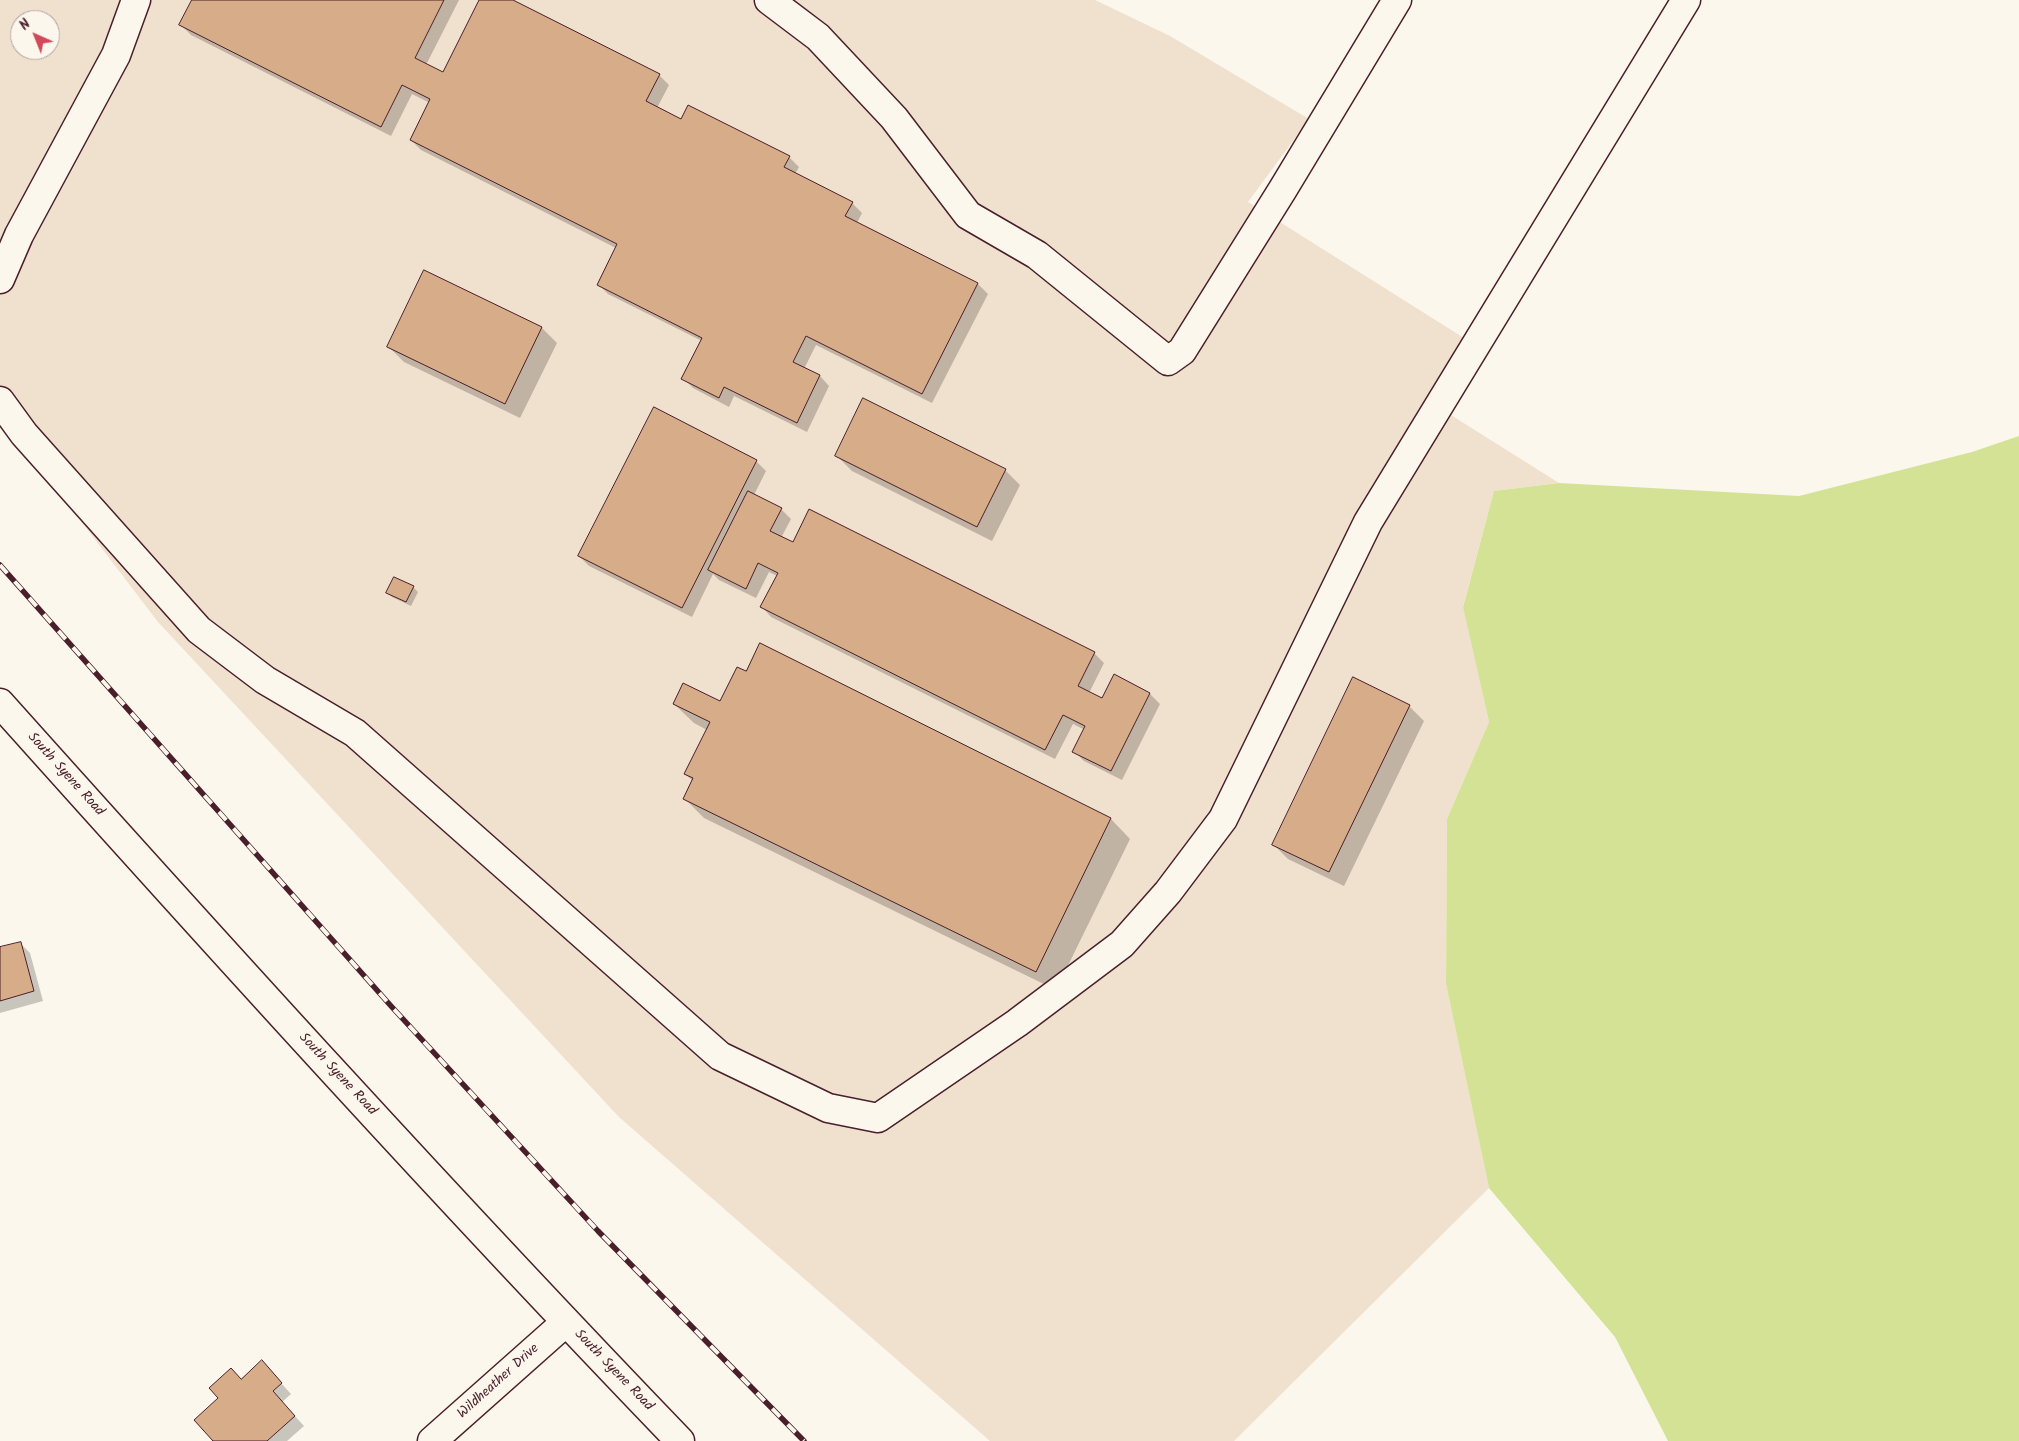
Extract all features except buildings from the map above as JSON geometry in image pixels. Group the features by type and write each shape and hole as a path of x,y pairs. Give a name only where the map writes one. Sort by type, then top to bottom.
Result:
{"street":[{"path":"0,279 20,235 116,55 136,0"},
{"path":"769,0 818,37 894,118 968,215 1037,255 1168,361 1182,352 1397,0"},
{"path":"0,401 24,434 199,630 266,680 355,733 720,1056 828,1108 878,1118 1017,1023 1122,944 1168,892 1223,819 1368,522 1686,0"},
{"name":"South Syene Road","path":"0,703 169,891 566,1322 680,1441"},
{"name":"Wildheather Drive","path":"432,1441 566,1322"}],"shaded area":[{"path":"0,0 1095,0 1170,36 1309,119 1248,202 1483,350 1435,405 1559,483 1494,491 1463,606 1489,722 1447,819 1446,984 1489,1188 1234,1441 990,1441 619,1117 158,622 0,415"}],"green space":[{"path":"2019,436 2019,1441 1668,1441 1615,1337 1489,1188 1446,984 1447,819 1489,722 1463,607 1494,491 1559,483 1799,496 1972,452"}],"railway":[{"path":"0,565 391,1006 598,1231 804,1441"}]}
